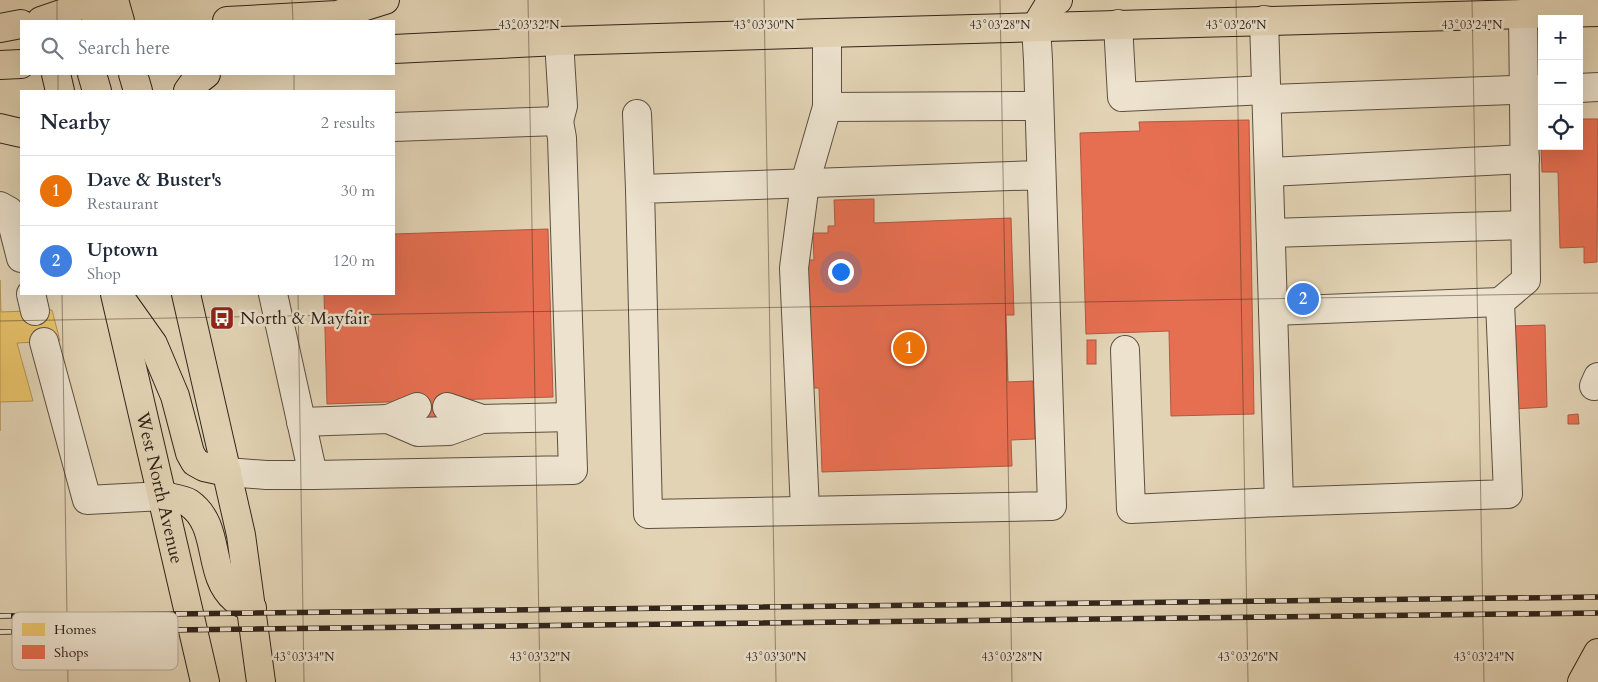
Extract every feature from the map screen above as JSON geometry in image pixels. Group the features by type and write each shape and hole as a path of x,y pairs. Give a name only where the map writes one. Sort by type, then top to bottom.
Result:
{"main road":[{"path":"36,0 42,20"},
{"path":"114,0 120,20"},
{"path":"245,20 337,15 385,0"},
{"path":"1036,26 1047,8 1058,0"},
{"path":"44,20 75,6 98,20"},
{"path":"395,49 559,41 1036,26 1598,12"},
{"path":"0,28 20,24"},
{"path":"0,65 20,64"},
{"path":"56,75 60,90"},
{"path":"92,75 96,90"},
{"path":"133,75 138,90"},
{"path":"189,90 205,75"},
{"path":"0,128 20,133"},
{"name":"West North Avenue","path":"116,295 205,682"},
{"path":"117,295 153,344 175,396 190,454 195,462 204,467 226,472"},
{"path":"186,295 241,535 261,682"},
{"path":"163,496 188,502 198,511 212,536 222,582 235,599 252,608"},
{"path":"1582,682 1598,653"}],"lane":[{"path":"1273,311 1500,302 1526,280 1525,159 1533,90 1522,14"},
{"path":"1264,20 1279,502"},
{"path":"1118,24 1122,97 1533,90"},
{"path":"637,114 648,514 1052,506 1036,26"},
{"path":"805,510 794,268 804,183 827,107 827,33"},
{"path":"226,472 266,475 313,475 573,470 562,138 559,121 563,106 559,41"},
{"path":"1583,88 1598,87"},
{"path":"827,107 1039,106"},
{"path":"395,126 559,121"},
{"path":"1269,172 1525,159"},
{"path":"640,189 1041,175"},
{"path":"0,206 9,211 20,254"},
{"path":"1271,233 1525,225"},
{"path":"272,295 313,475"},
{"path":"1125,350 1131,509 1508,494 1500,302"},
{"path":"44,342 87,500 163,496"},
{"path":"301,422 388,419 417,407"},
{"path":"448,407 482,418 571,417"},
{"path":"388,419 418,432 449,431 482,418"}],"building: Homes":[{"path":"0,280 1,312 52,310 60,341 17,343 33,401 0,402"}],"building: Shops":[{"path":"1583,119 1598,119 1597,262 1584,263 1584,247 1560,248 1558,172 1542,172 1541,150 1583,150"},
{"path":"1249,120 1254,414 1171,416 1169,331 1086,334 1080,133 1140,131 1139,122"},
{"path":"874,199 874,223 1011,218 1014,315 1006,315 1008,382 1033,381 1035,439 1011,440 1012,466 822,472 819,388 811,388 807,260 814,260 813,233 828,233 828,226 835,226 834,200"},
{"path":"548,229 553,397 447,400 448,427 418,427 417,401 327,404 324,295 395,295 395,234"},
{"path":"1545,325 1547,407 1514,409 1514,326"},
{"path":"1087,340 1096,340 1096,364 1087,364"},
{"path":"1578,414 1579,424 1568,424 1568,415"}],"railway":[{"path":"178,614 1598,597"},
{"path":"178,630 1598,613"},
{"path":"0,616 12,616"},
{"path":"0,632 12,632"}],"place":[{"name":"Uptown","path":"1303,299"},
{"name":"North & Mayfair","path":"222,318"},
{"name":"Dave & Buster's","path":"909,348"}]}
